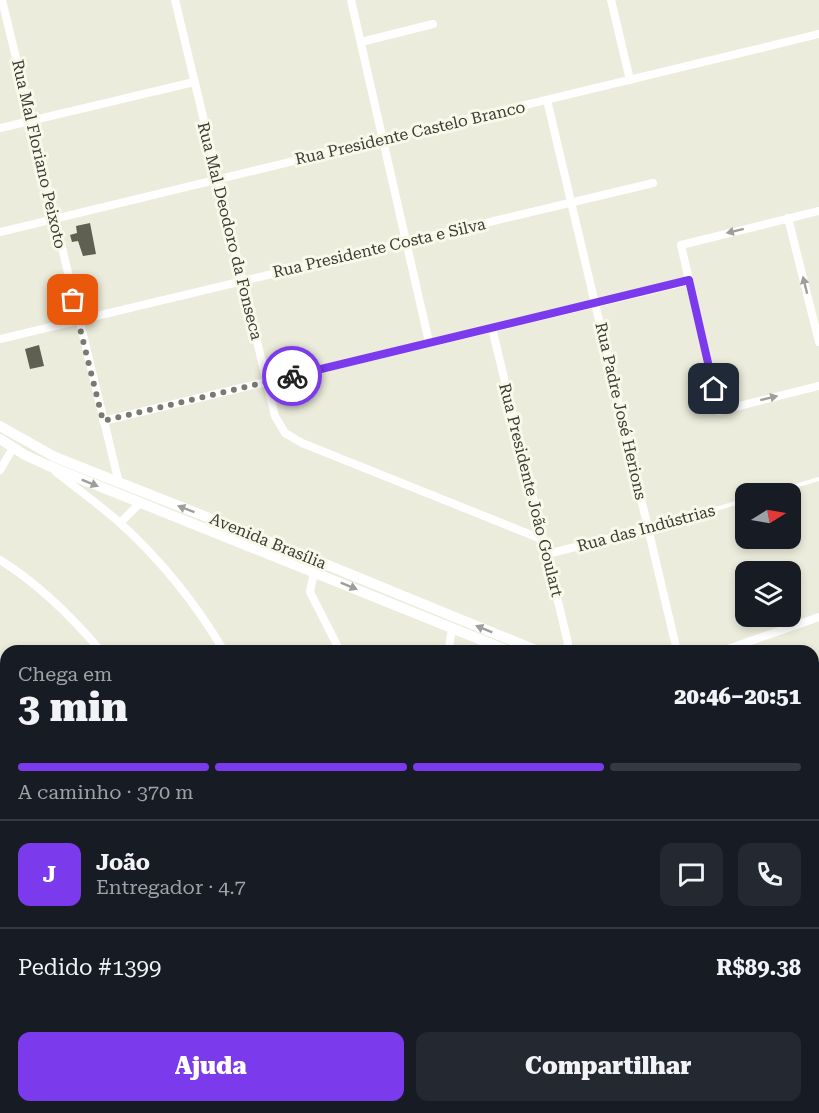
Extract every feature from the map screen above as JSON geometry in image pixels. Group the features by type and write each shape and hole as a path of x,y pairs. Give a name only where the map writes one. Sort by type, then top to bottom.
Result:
{"main road":[{"name":"Avenida Brasília","path":"0,426 55,457 523,645"},
{"name":"Avenida Brasília","path":"0,439 49,466 493,645"}],"street":[{"name":"Rua Mal Floriano Peixoto","path":"2,0 119,483"},
{"name":"Rua Mal Deodoro da Fonseca","path":"175,0 275,416 285,433 302,443 544,540"},
{"path":"351,0 429,342"},
{"path":"611,0 630,80"},
{"path":"361,42 433,24"},
{"name":"Rua Presidente Castelo Branco","path":"0,232 819,34"},
{"path":"0,128 194,82"},
{"name":"Rua Padre José Herions","path":"547,100 676,645"},
{"name":"Rua Presidente Costa e Silva","path":"0,339 653,183"},
{"path":"819,210 681,245 719,411 819,386"},
{"path":"788,218 819,342"},
{"path":"103,421 689,280"},
{"name":"Rua Presidente João Goulart","path":"492,328 568,645"},
{"path":"0,470 13,448"},
{"path":"49,466 120,523 156,559 187,596 220,645"},
{"path":"120,523 140,503"},
{"name":"Rua das Indústrias","path":"547,555 648,529"},
{"path":"0,560 44,592 95,645"},
{"path":"314,572 310,592 337,645"},
{"path":"739,645 819,617"},
{"path":"449,645 452,629"}],"lane":[{"path":"801,484 819,478"},
{"name":"Rua das Indústrias","path":"648,529 735,503"}],"building":[{"path":"90,223 96,254 83,256 78,241 72,242 70,235 77,233 76,226"},
{"path":"39,345 44,366 30,369 25,349"}],"way so far":[{"path":"73,300 103,421 292,376"}],"route":[{"path":"292,376 689,280 714,389"}]}
